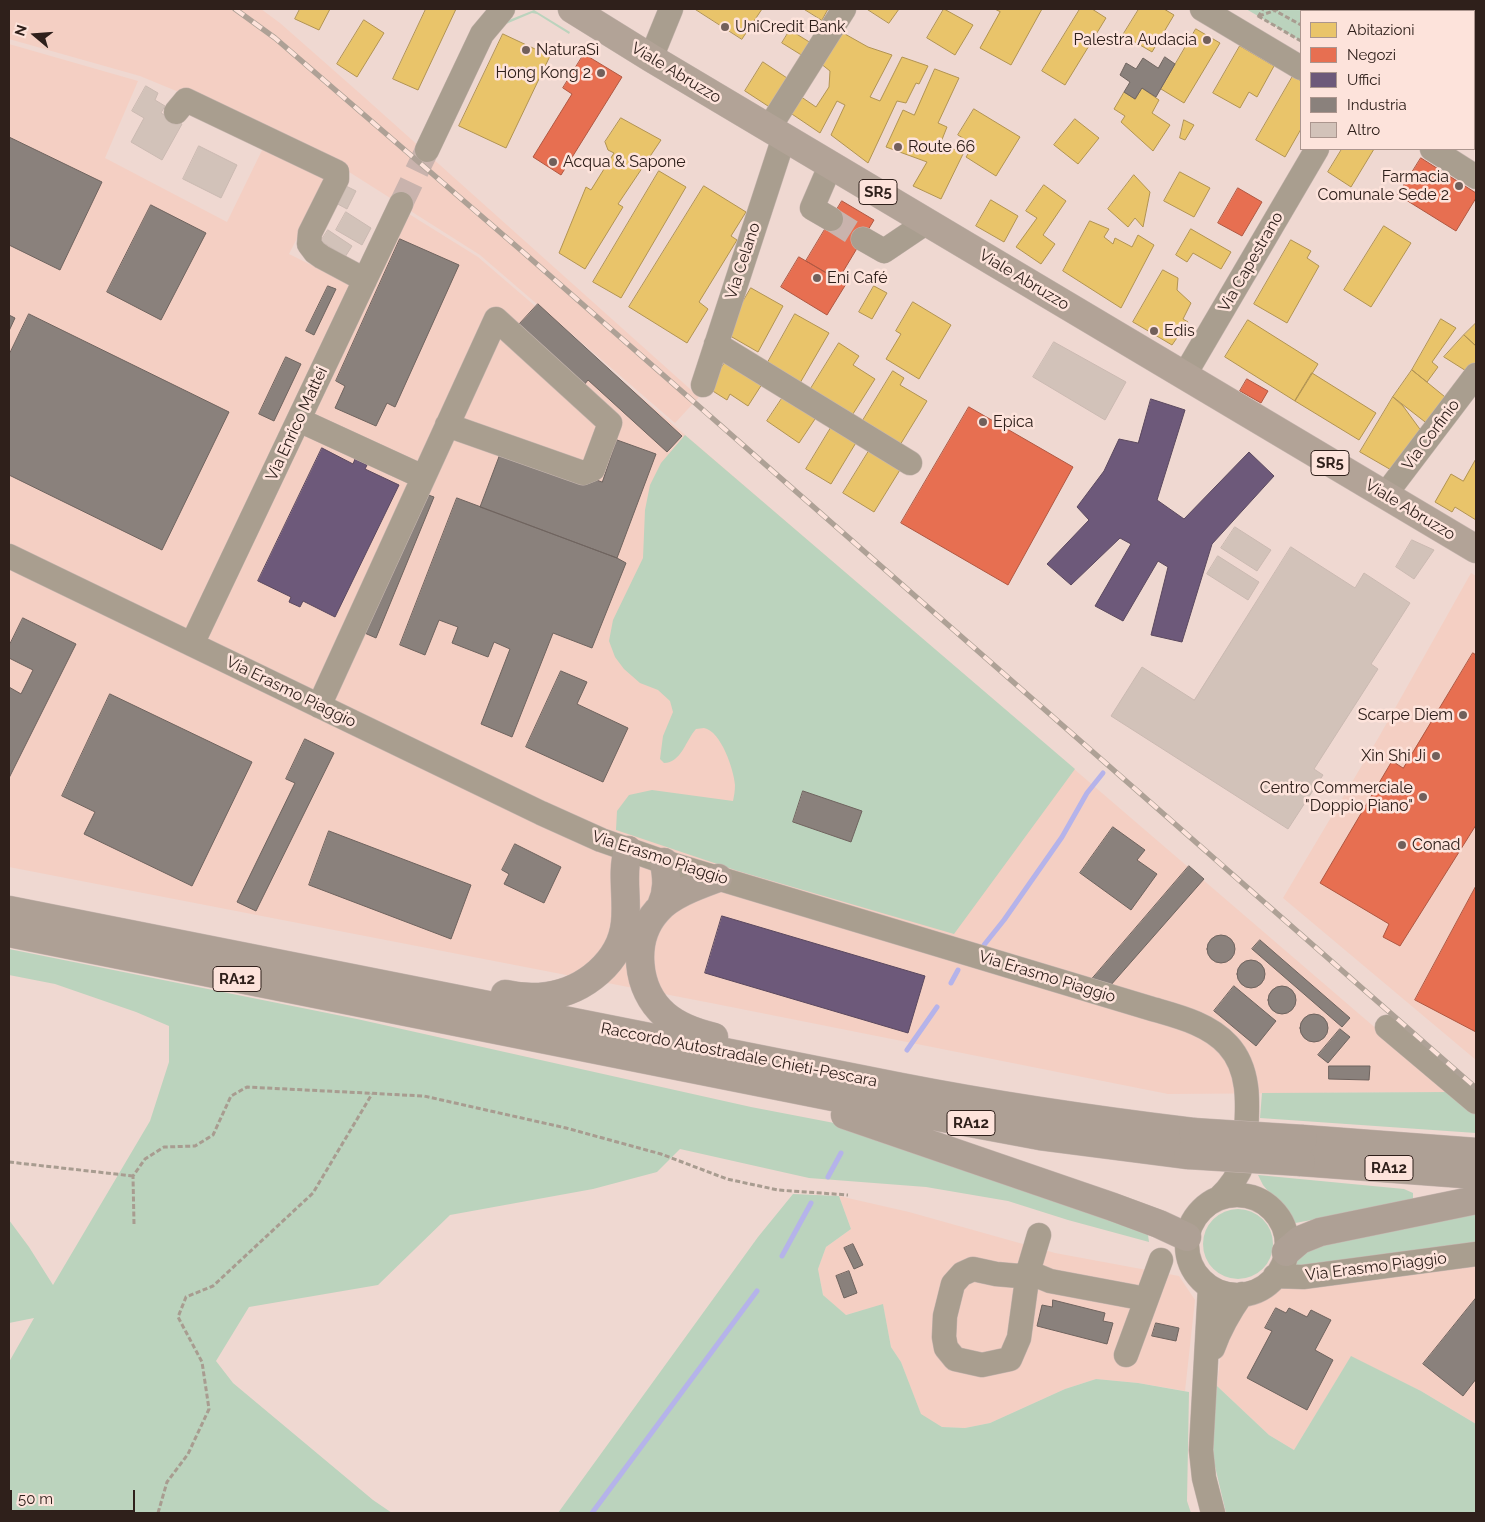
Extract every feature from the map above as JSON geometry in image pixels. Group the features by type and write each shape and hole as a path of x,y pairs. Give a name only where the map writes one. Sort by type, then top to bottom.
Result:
{"highway":[{"path":"410,990 431,978 511,995 538,997 566,992 586,982 605,966 623,935 626,913 624,875 628,850"},
{"path":"664,862 667,888 661,906 649,921 643,934 640,956 644,983 651,998 658,1008 674,1022 705,1035 786,1051 808,1069"},
{"path":"661,906 692,888 718,878"},
{"name":"Raccordo Autostradale Chieti-Pescara","path":"9,910 808,1069 1067,1116 1190,1143"},
{"name":"Raccordo Autostradale Chieti-Pescara","path":"9,933 756,1083 1040,1136 1190,1143 1302,1151 1476,1152"},
{"path":"756,1083 777,1099 840,1113 878,1125 1114,1207 1187,1237"},
{"name":"Raccordo Autostradale Chieti-Pescara","path":"1302,1151 1476,1175"},
{"path":"1281,1264 1300,1240 1320,1232 1476,1200"}],"main road":[{"name":"Viale Abruzzo","path":"572,9 651,58 1476,549"}],"street":[{"path":"427,150 485,20 503,9"},
{"path":"651,58 671,9"},
{"name":"Via Celano","path":"703,385 777,133 844,9"},
{"path":"1202,9 1300,67"},
{"path":"176,112 186,100 337,172 337,179 310,233 309,244 322,257 365,280"},
{"name":"Via Capestrano","path":"1184,376 1316,150"},
{"path":"1434,150 1476,177"},
{"path":"831,164 812,208 831,219"},
{"name":"Via Enrico Mattei","path":"192,644 401,204"},
{"path":"862,239 884,251 927,222"},
{"path":"319,706 446,425 496,319 610,423 592,469 583,473 446,425"},
{"path":"716,344 910,463"},
{"name":"Via Corfinio","path":"1385,495 1476,375"},
{"path":"299,420 423,477"},
{"name":"Via Erasmo Piaggio","path":"9,556 578,830 628,850 1159,1011 1202,1026 1228,1045 1241,1067 1246,1083 1244,1159 1234,1182 1219,1198"},
{"path":"1387,1027 1476,1102"},
{"name":"Via Erasmo Piaggio","path":"1244,1159 1260,1201"},
{"path":"1240,1195 1260,1201 1276,1214 1281,1222 1286,1242 1281,1264 1261,1289 1242,1294 1226,1293 1210,1287 1195,1272 1190,1262 1187,1250 1187,1237 1194,1218 1205,1206 1219,1198 1240,1195"},
{"path":"1039,1235 1028,1272 1020,1338 1010,1359 982,1365 955,1359 946,1348 944,1337 945,1316 953,1284 962,1274 973,1269 1019,1276 1028,1272 1050,1281 1146,1299"},
{"name":"Via Erasmo Piaggio","path":"1281,1264 1303,1276 1476,1254"},
{"path":"1126,1355 1161,1260"},
{"path":"1210,1287 1202,1450 1204,1478 1213,1513"},
{"path":"1207,1364 1221,1327 1242,1294"}],"path":[{"path":"1300,25 1275,9 1258,16 1300,40"},
{"path":"1365,9 1372,10"},
{"path":"134,1224 133,1176 145,1159 164,1147 195,1146 213,1135 231,1096 247,1087 424,1096 566,1128 661,1154 727,1179 778,1190 848,1195"},
{"path":"158,1513 167,1482 188,1454 209,1409 202,1362 178,1317 186,1297 213,1286 313,1193 372,1094"},
{"path":"9,1162 133,1176"}],"shaded area":[{"path":"9,9 261,9 280,23 364,97 699,397 675,423 480,255 335,163 140,76 9,39"},
{"path":"9,44 138,81 105,158 227,222 266,142 328,177 289,254 372,295 409,214 478,257 1450,1092 1168,1094 9,867"},
{"path":"1471,573 1476,576 1476,1060 1283,898 1380,735"},
{"path":"839,1196 909,1212 1055,1253 1179,1276 1195,1300 1185,1391 1138,1383 1096,1379 1065,1389 990,1423 965,1428 942,1427 921,1415 901,1362 891,1347 883,1305 845,1315 823,1295 818,1269 826,1247 851,1229"},
{"path":"1476,1261 1476,1424 1421,1391 1351,1357 1294,1450 1269,1435 1217,1386 1222,1344 1245,1301 1273,1285"}],"green space":[{"path":"1246,9 1375,9 1300,10 1300,40"},
{"path":"534,10 570,32 569,34 537,14 532,13 506,24 504,22"},
{"path":"685,435 1075,769 954,934 738,871 616,830 617,811 629,795 652,790 733,801 735,791 734,778 726,752 716,736 704,728 696,729 675,759 664,763 660,759 663,736 673,712 670,701 658,690 640,683 624,669 615,657 609,641 613,620 643,558 645,510 650,485 661,463","holes":["803,791 851,842 793,822"]},
{"path":"9,949 357,1019 751,1107 855,1127 1147,1228 1149,1242 1008,1201 926,1187 809,1178 680,1149 657,1172 593,1189 450,1215 378,1285 249,1307 216,1361 233,1383 373,1500 392,1513 9,1513 9,1362 34,1318 9,1323 9,1220 53,1285 150,1121 169,1062 169,1026 136,1012 55,984 9,975"},
{"path":"1450,1092 1476,1095 1476,1133 1260,1118 1262,1093"},
{"path":"1258,1175 1404,1189 1413,1193 1413,1201 1290,1224 1279,1204 1263,1185"},
{"path":"793,1194 839,1196 851,1229 826,1247 818,1269 823,1295 846,1315 883,1304 891,1347 901,1362 921,1414 942,1427 965,1428 990,1423 1065,1389 1096,1379 1138,1383 1189,1392 1187,1501 1191,1513 558,1513 758,1237"},
{"path":"1238,1209 1251,1212 1263,1219 1270,1231 1273,1244 1270,1257 1263,1269 1251,1276 1238,1279 1225,1276 1213,1269 1206,1257 1203,1244 1206,1231 1213,1219 1225,1212"},
{"path":"1476,1209 1476,1251 1291,1267 1293,1251"},
{"path":"1351,1356 1421,1391 1476,1424 1476,1513 1226,1513 1213,1458 1213,1422 1217,1386 1269,1435 1294,1450"}],"building: Abitazioni":[{"path":"300,9 330,9 319,30 295,19"},
{"path":"426,9 456,9 418,90 393,79"},
{"path":"695,9 762,9 742,39"},
{"path":"804,9 828,9 822,20"},
{"path":"867,9 899,9 889,23"},
{"path":"944,9 973,25 955,55 927,38"},
{"path":"995,9 1042,9 1011,65 980,48 1000,12"},
{"path":"1080,9 1092,9 1106,18 1065,85 1042,71"},
{"path":"1139,9 1164,9 1174,15 1152,52 1123,35"},
{"path":"364,20 384,33 357,77 337,64"},
{"path":"836,29 868,47 892,55 870,97 880,101 902,57 928,66 919,84 916,83 906,103 897,101 868,163 831,135 845,105 837,101 820,133 786,110 797,94 816,107 829,87 830,71 815,59"},
{"path":"1196,29 1220,43 1184,103 1161,89"},
{"path":"790,30 811,43 803,56 782,43"},
{"path":"503,34 550,56 506,148 459,126"},
{"path":"1240,46 1274,66 1257,97 1249,92 1240,108 1213,93"},
{"path":"763,62 790,80 771,108 745,91"},
{"path":"935,69 959,78 938,123 947,127 941,142 963,154 941,199 913,186 927,162 886,147 903,110 914,115"},
{"path":"1293,76 1300,80 1300,131 1285,157 1256,140"},
{"path":"1142,88 1159,100 1152,113 1170,125 1153,151 1121,122 1125,116 1114,109 1124,92 1135,99"},
{"path":"974,109 1020,137 996,176 966,157 974,145 958,135"},
{"path":"621,118 661,140 618,204 623,207 585,269 559,253 586,187 591,190 614,153 608,150 605,142"},
{"path":"1075,119 1099,138 1078,164 1054,145"},
{"path":"1184,120 1194,125 1185,140 1180,138"},
{"path":"1341,150 1373,150 1351,187 1328,172"},
{"path":"659,171 686,187 621,298 593,282"},
{"path":"1180,172 1210,188 1194,217 1164,201"},
{"path":"1134,175 1150,192 1143,227 1135,218 1128,227 1108,209"},
{"path":"1044,185 1066,201 1043,235 1055,244 1041,264 1016,247 1037,218 1026,211"},
{"path":"704,186 746,212 731,236 737,240 699,302 708,309 687,343 629,307"},
{"path":"991,200 1018,216 1004,242 976,226"},
{"path":"1090,221 1109,229 1104,237 1113,244 1115,238 1132,247 1138,235 1154,245 1121,308 1063,271"},
{"path":"1384,226 1411,243 1371,307 1344,290"},
{"path":"1191,229 1231,252 1221,269 1193,253 1187,262 1176,255"},
{"path":"1291,240 1311,251 1307,258 1319,266 1287,323 1254,304"},
{"path":"1163,270 1178,278 1177,290 1191,303 1183,319 1188,322 1172,345 1133,322"},
{"path":"874,286 887,293 872,319 859,312"},
{"path":"751,288 783,306 758,352 725,333"},
{"path":"913,302 951,325 919,379 886,359 901,334 896,331"},
{"path":"795,314 829,333 800,383 767,364"},
{"path":"1441,319 1456,328 1432,362 1438,367 1427,382 1412,370"},
{"path":"1248,320 1318,364 1295,401 1225,357"},
{"path":"1476,323 1476,346 1464,335"},
{"path":"1464,335 1476,346 1476,367 1471,374 1444,357"},
{"path":"839,343 859,356 853,365 875,379 851,417 810,390"},
{"path":"728,358 764,381 748,406 730,394 727,400 708,388"},
{"path":"1412,370 1450,401 1429,425 1393,397"},
{"path":"893,371 904,378 900,385 927,401 900,445 862,422"},
{"path":"1312,373 1376,413 1359,440 1295,401"},
{"path":"785,394 817,416 799,443 767,421"},
{"path":"1393,397 1403,406 1422,432 1393,471 1360,452"},
{"path":"832,426 857,441 831,484 806,469"},
{"path":"872,446 903,465 874,512 843,493"},
{"path":"1476,459 1476,520 1455,507 1452,512 1435,502 1451,474 1463,481"}],"building: Negozi":[{"path":"584,54 622,77 561,175 533,157 572,94 563,88"},
{"path":"1421,158 1476,193 1476,198 1456,231 1398,195"},
{"path":"1238,188 1262,202 1242,236 1218,223"},
{"path":"842,201 874,220 838,280 806,261"},
{"path":"799,257 846,284 827,315 781,287"},
{"path":"1247,379 1268,391 1261,403 1240,391"},
{"path":"969,407 1073,467 1008,585 901,523"},
{"name":"Centro Commerciale \"Doppio Piano\"","path":"1473,653 1476,655 1476,825 1400,946 1383,937 1389,924 1320,883 1392,761 1403,768"},
{"path":"1476,886 1476,1032 1415,1000"}],"building: Uffici":[{"path":"1151,399 1185,410 1157,500 1184,519 1249,452 1274,476 1212,544 1182,642 1151,635 1168,567 1158,561 1123,621 1095,606 1131,544 1120,538 1071,585 1047,564 1089,520 1077,507 1104,471 1119,439 1138,443"},
{"path":"322,448 353,464 355,459 367,465 365,469 399,485 335,617 303,601 300,607 289,602 291,597 258,581"},
{"path":"722,916 925,976 908,1033 705,973"}],"building: Industria":[{"path":"1165,57 1175,64 1156,97 1142,88 1135,99 1124,92 1130,82 1120,75 1126,63 1136,69 1143,58 1158,68"},
{"path":"9,137 102,182 60,270 9,245"},
{"path":"151,205 206,233 161,320 107,292"},
{"path":"400,239 459,265 395,407 387,403 376,426 335,408 345,386 336,381"},
{"path":"328,286 336,289 314,335 306,331"},
{"path":"538,304 682,436 667,452 588,380 580,390 514,330"},
{"path":"29,314 229,412 162,550 9,475 9,355"},
{"path":"9,315 15,318 9,331"},
{"path":"286,357 301,364 274,421 259,414"},
{"path":"617,440 656,454 617,558 480,507 503,446 602,482"},
{"path":"417,491 434,497 376,638 360,631"},
{"path":"457,498 626,563 592,648 553,633 512,737 481,724 510,649 494,642 488,657 452,643 458,627 439,620 425,655 400,645"},
{"path":"23,618 76,644 9,778 9,687 21,694 33,670 9,658 9,646"},
{"path":"561,671 587,682 577,704 628,728 603,782 526,747"},
{"path":"110,694 252,762 192,886 84,834 95,812 62,796"},
{"path":"305,739 334,753 256,911 237,902 295,783 286,779"},
{"path":"803,791 862,811 851,842 793,822"},
{"path":"1113,827 1145,850 1137,860 1157,874 1131,910 1080,873"},
{"path":"329,831 471,885 451,939 309,885"},
{"path":"515,844 561,867 544,903 504,884 509,874 502,870"},
{"path":"1189,866 1204,879 1110,986 1092,979"},
{"path":"1221,935 1231,939 1235,949 1231,959 1221,963 1211,959 1207,949 1211,939"},
{"path":"1260,940 1350,1018 1342,1027 1252,949"},
{"path":"1251,960 1261,964 1265,974 1261,984 1251,988 1241,984 1237,974 1241,964"},
{"path":"1234,986 1276,1021 1256,1046 1214,1011"},
{"path":"1282,986 1292,990 1296,1000 1292,1010 1282,1014 1272,1010 1268,1000 1272,990"},
{"path":"1314,1014 1324,1018 1328,1028 1324,1038 1314,1042 1304,1038 1300,1028 1304,1018"},
{"path":"1340,1029 1350,1037 1328,1063 1318,1055"},
{"path":"1329,1066 1370,1066 1369,1080 1329,1079"},
{"path":"853,1244 863,1265 854,1269 844,1248"},
{"path":"849,1271 857,1293 844,1298 836,1276"},
{"path":"1476,1298 1476,1379 1463,1396 1423,1364"},
{"path":"1053,1300 1105,1313 1103,1321 1113,1323 1107,1344 1037,1326 1042,1305 1052,1307"},
{"path":"1276,1308 1286,1313 1289,1308 1307,1317 1311,1310 1331,1320 1315,1350 1333,1360 1307,1410 1247,1378 1272,1331 1265,1328"},
{"path":"1156,1323 1179,1328 1176,1341 1152,1336"}],"building: Altro":[{"path":"146,86 158,93 155,100 165,106 161,113 182,124 162,160 131,142 144,118 132,111"},
{"path":"199,146 237,165 221,198 183,179"},
{"path":"344,185 356,191 347,209 334,202"},
{"path":"346,212 371,228 362,245 336,230"},
{"path":"328,230 352,246 345,257 321,241"},
{"path":"1054,342 1126,382 1105,420 1033,377"},
{"path":"1235,527 1271,550 1257,571 1221,548"},
{"path":"1412,540 1434,550 1414,579 1396,567"},
{"path":"1291,547 1355,588 1364,573 1410,603 1371,664 1378,669 1314,769 1323,775 1288,829 1111,716 1142,667 1194,700"},
{"path":"1218,556 1259,582 1248,600 1207,574"}],"waterway":[{"path":"984,945 1004,920 1062,837 1087,793 1103,773"},
{"path":"951,983 958,970"},
{"path":"907,1050 937,1007"},
{"path":"828,1177 841,1153"},
{"path":"782,1256 811,1203"},
{"path":"592,1513 757,1291"}],"tunnel":[{"path":"401,204 427,150"},
{"path":"831,219 863,239"}],"railway":[{"path":"235,9 275,38 523,252 1476,1088"}],"place":[{"name":"UniCredit Bank","path":"725,27"},
{"name":"Palestra Audacia","path":"1207,40"},
{"name":"NaturaSì","path":"526,50"},
{"name":"Hong Kong 2","path":"601,73"},
{"name":"Route 66","path":"898,147"},
{"name":"Acqua & Sapone","path":"553,162"},
{"name":"Farmacia Comunale Sede 2","path":"1459,186"},
{"name":"Eni Café","path":"817,278"},
{"name":"Edis","path":"1154,331"},
{"name":"Epica","path":"983,422"},
{"name":"Scarpe Diem","path":"1463,715"},
{"name":"Xin Shi Ji","path":"1436,756"},
{"name":"Centro Commerciale \"Doppio Piano\"","path":"1423,797"},
{"name":"Conad","path":"1402,845"}]}
